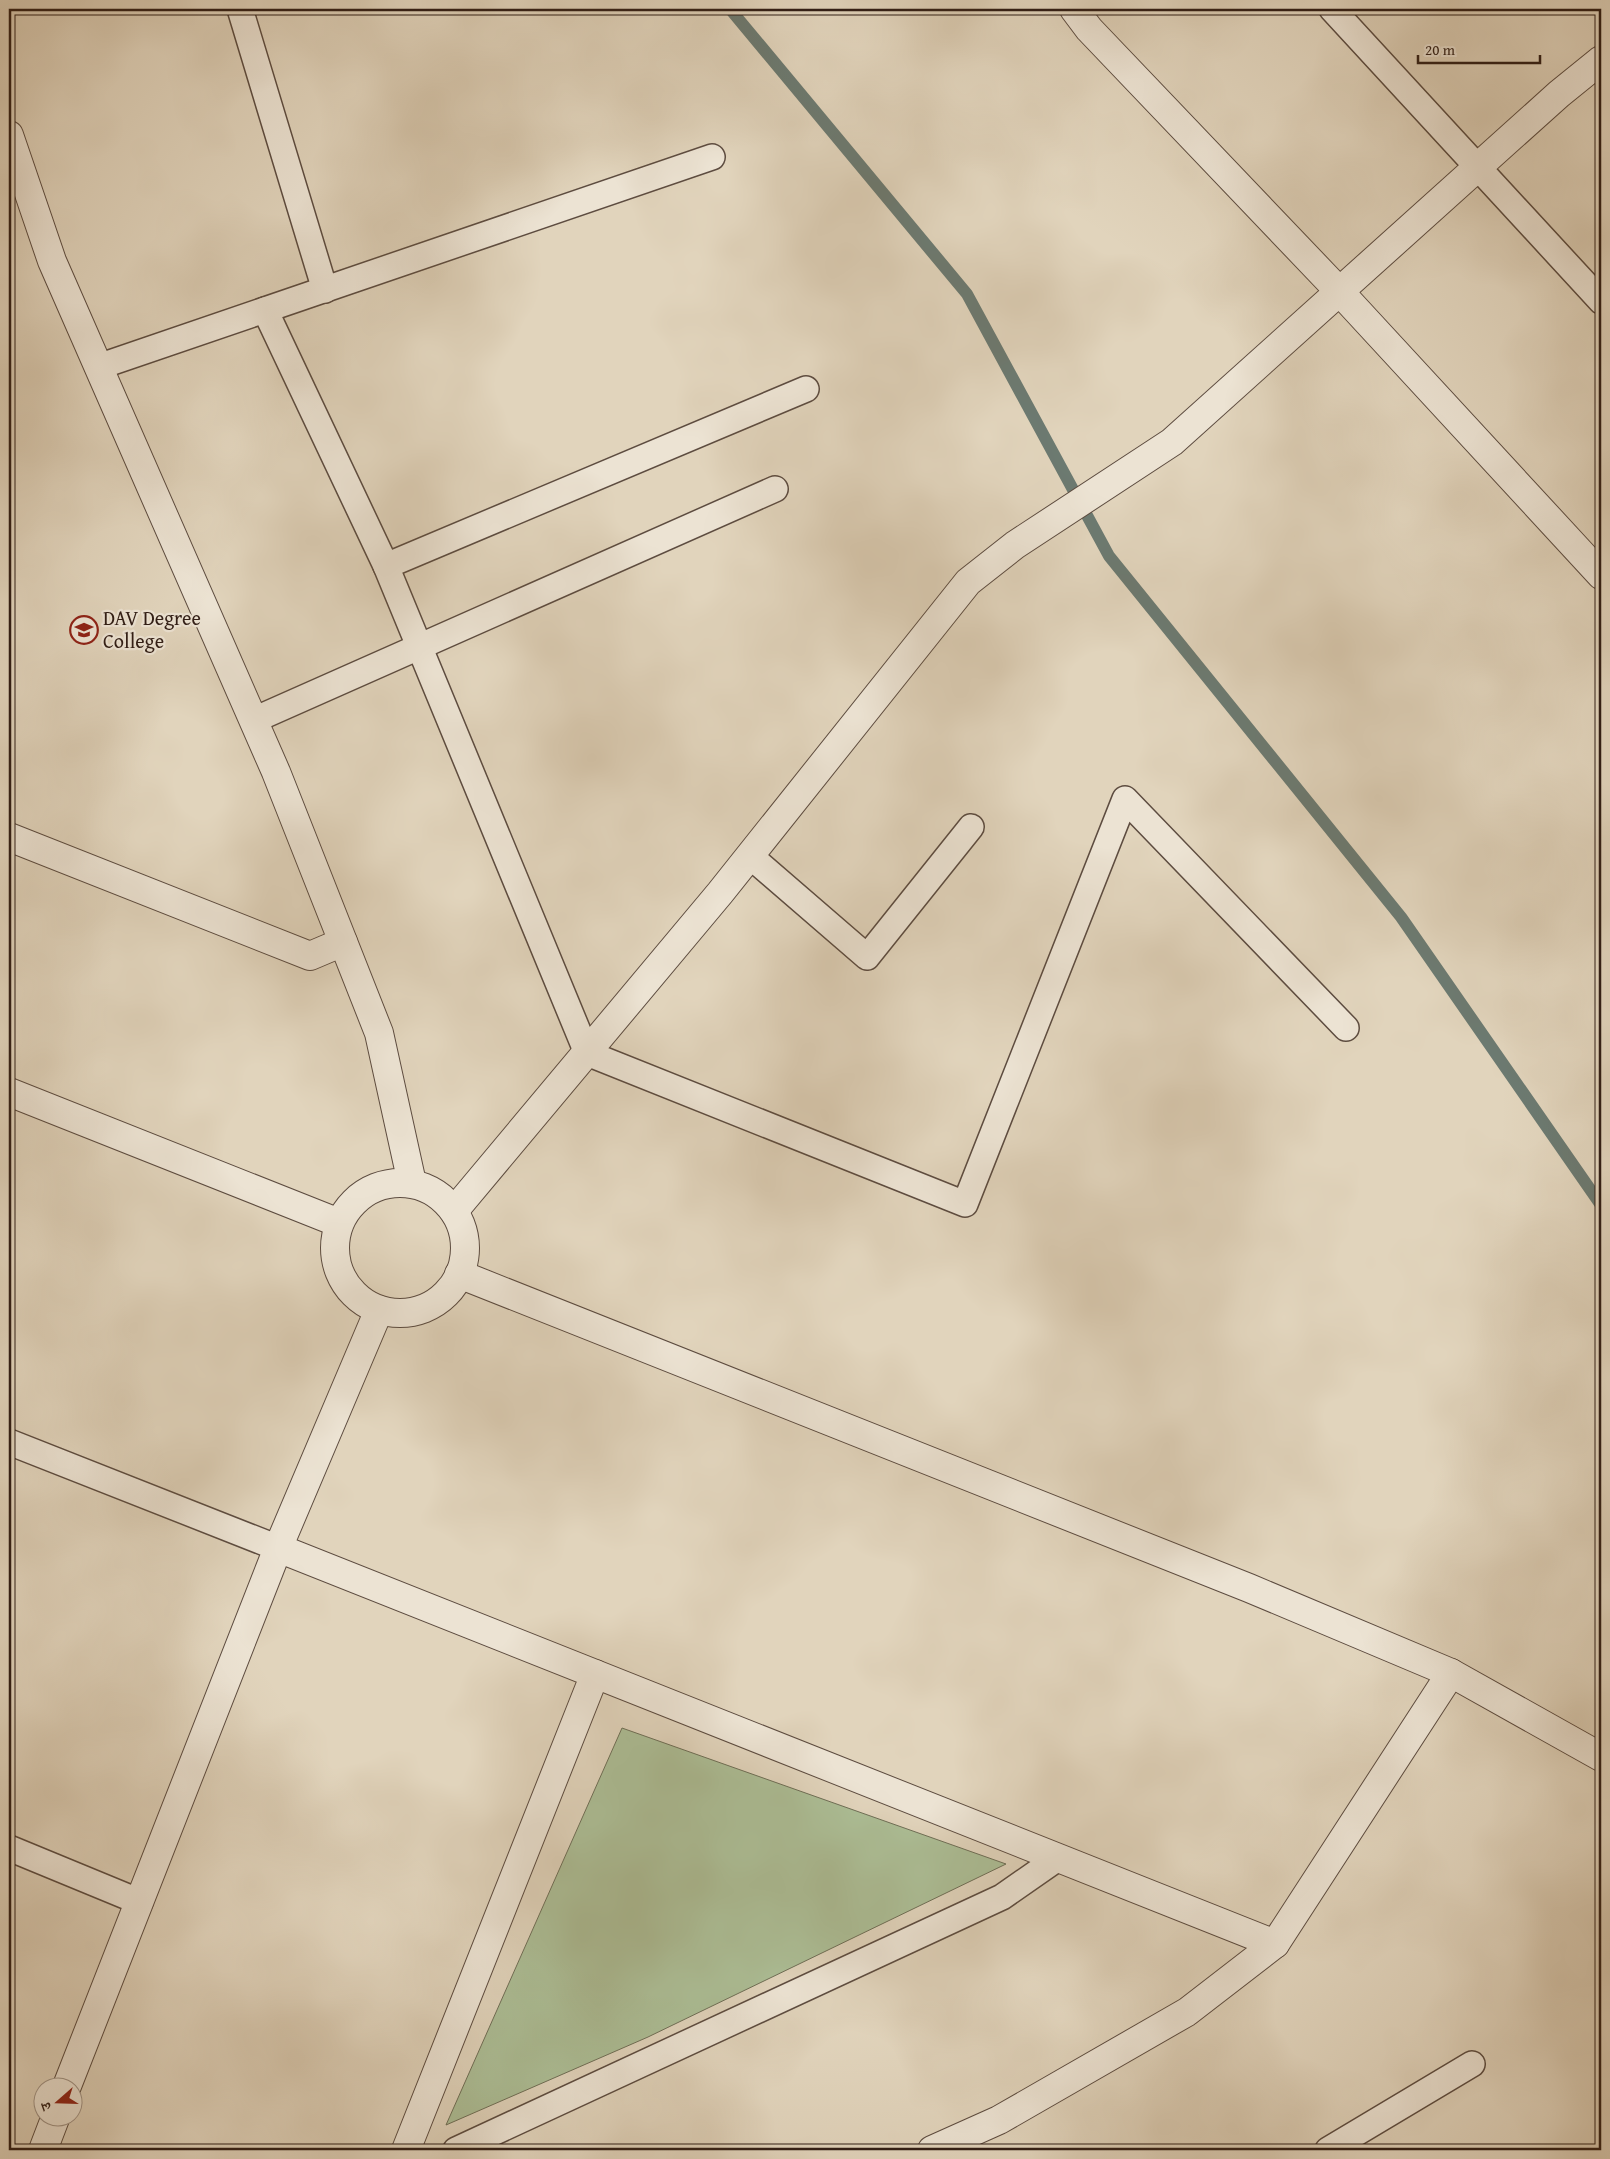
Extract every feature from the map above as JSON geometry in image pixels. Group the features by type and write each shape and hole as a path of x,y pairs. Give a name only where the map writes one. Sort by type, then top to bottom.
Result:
{"street":[{"path":"1074,9 1089,29 1339,291 1601,575"},
{"path":"454,1211 750,856 968,582 1015,545 1172,442 1558,94 1601,60"},
{"path":"9,135 52,261 254,720 379,1034 412,1183"},
{"path":"9,837 310,956 343,942"},
{"path":"9,1092 339,1223"},
{"path":"412,1183 436,1193 454,1211 464,1232 465,1261 454,1286 438,1302 411,1313 388,1313 369,1306 347,1287 336,1262 335,1237 339,1223 362,1194 383,1184 412,1183"},
{"path":"459,1274 1249,1588 1451,1672 1601,1757"},
{"path":"72,2076 278,1548 379,1310"},
{"path":"278,1548 1275,1944"},
{"path":"932,2150 999,2120 1187,2012 1275,1944 1451,1672"},
{"path":"406,2150 595,1674"},
{"path":"43,2150 52,2126"}],"lane":[{"path":"240,9 325,290"},
{"path":"1332,9 1601,301"},
{"path":"98,367 712,157"},
{"path":"265,310 386,566 587,1052 965,1204 1125,799 1346,1028"},
{"path":"386,566 806,389"},
{"path":"254,720 775,489"},
{"path":"750,856 868,957 970,827"},
{"path":"9,1442 278,1548"},
{"path":"9,1848 140,1902"},
{"path":"456,2150 1002,1897 1058,1858"},
{"path":"1328,2150 1472,2064"}],"green space":[{"path":"622,1728 1006,1864 648,2037 446,2125"}],"waterway":[{"path":"730,9 967,294 1109,556 1401,917 1601,1205"}],"place":[{"name":"DAV Degree College","path":"84,630"}]}
